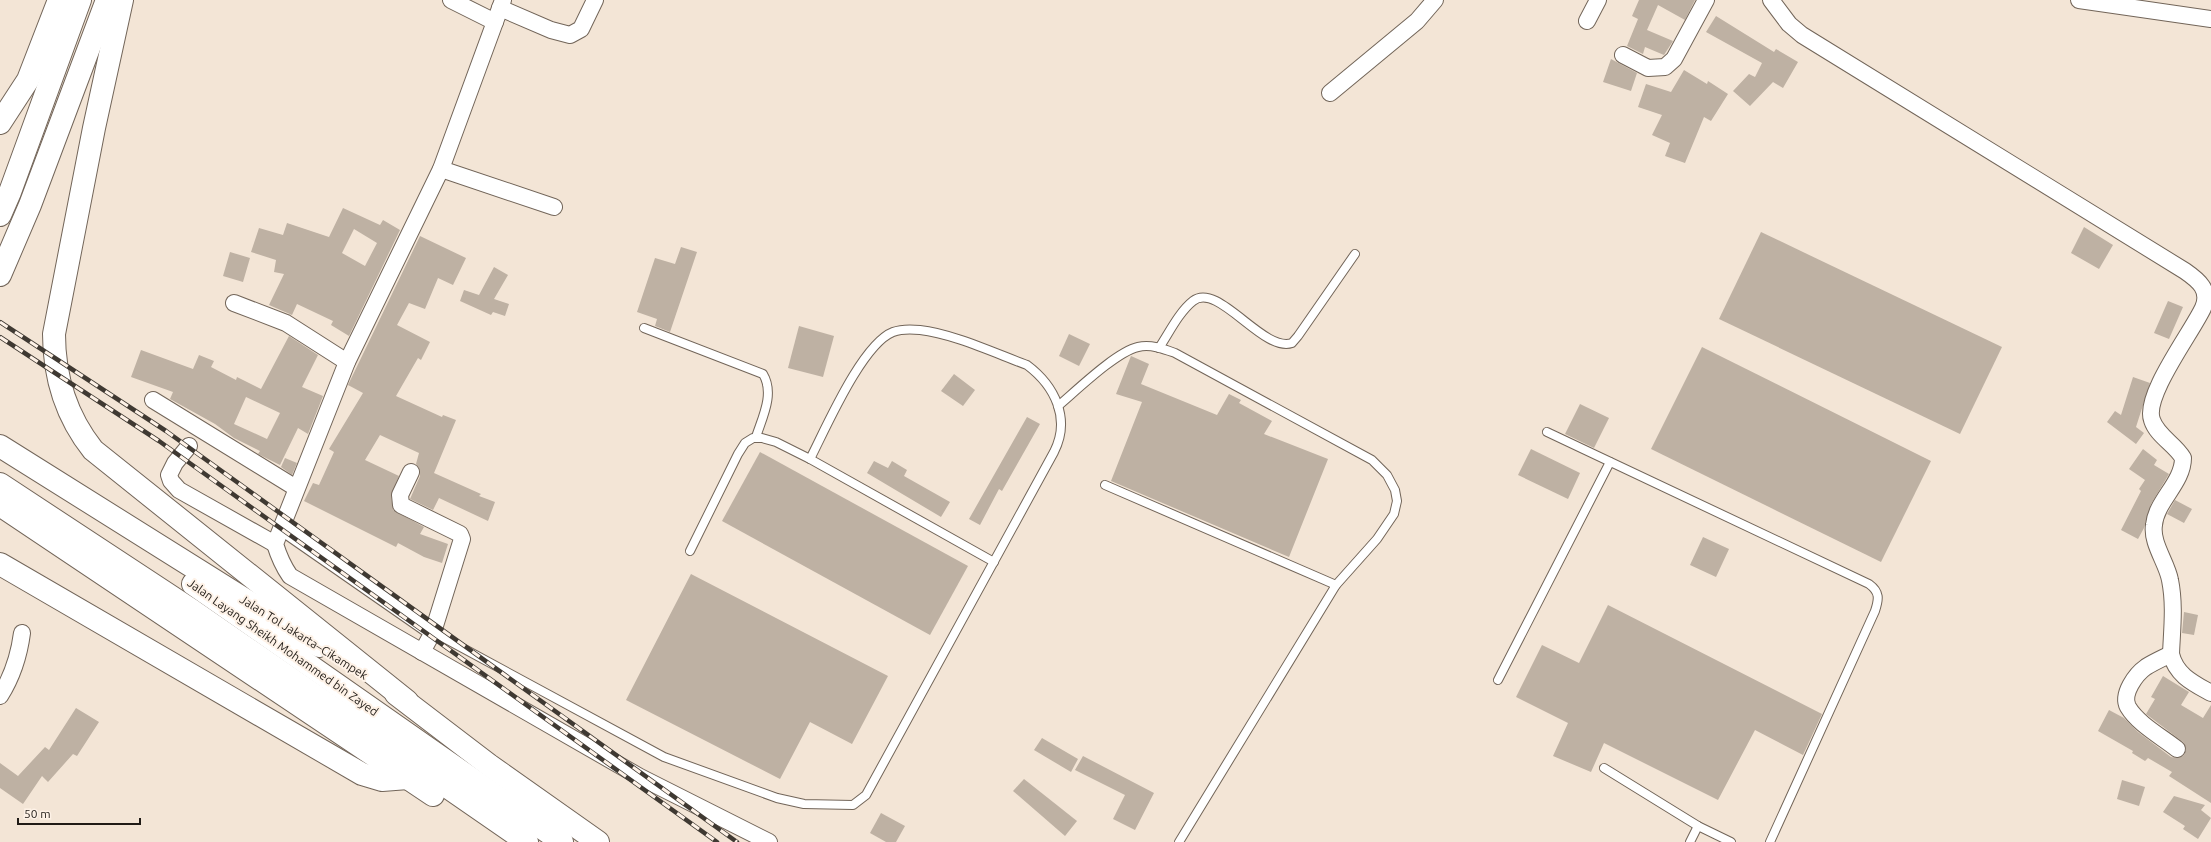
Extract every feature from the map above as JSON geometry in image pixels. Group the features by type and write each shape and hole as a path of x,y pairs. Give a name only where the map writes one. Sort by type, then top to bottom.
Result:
{"highway":[{"path":"0,123 28,80 59,0"},
{"path":"0,215 10,192 80,0"},
{"path":"0,275 30,205 107,0"},
{"path":"122,0 94,128 54,334 54,357 59,384 65,402 82,437 93,450 407,702"},
{"name":"Jalan Tol Jakarta–Cikampek","path":"0,446 407,702 489,765 598,842"},
{"name":"Jalan Layang Sheikh Mohammed bin Zayed","path":"0,458 200,588 562,842"},
{"name":"Jalan Layang Sheikh Mohammed bin Zayed","path":"0,484 193,611 527,842"},
{"path":"0,505 504,842"},
{"path":"0,564 362,774 382,780 408,778"}],"street":[{"path":"451,0 499,10 551,30 570,35 581,29 595,0"},
{"path":"1330,93 1417,21 1435,0"},
{"path":"1587,21 1598,0"},
{"path":"1623,55 1648,68 1665,67 1674,59 1706,0"},
{"path":"1771,0 1789,24 1802,35 2185,271 2194,277 2205,290 2207,296 2203,308 2162,378 2151,411 2154,426 2182,458 2180,473 2156,516 2153,528 2167,568 2172,592 2171,654 2174,664 2180,673 2211,693"},
{"path":"2079,0 2211,20"},
{"path":"275,544 296,488 348,362 440,169 499,10"},
{"path":"440,169 554,207"},
{"path":"234,303 286,323 348,362"},
{"path":"153,400 296,488"},
{"path":"189,446 175,463 169,475 171,481 179,490 275,544 283,566 290,576 640,777 769,842"},
{"path":"411,472 400,495 401,505 460,534 462,539 433,632 422,652"},
{"path":"282,527 433,632"},
{"path":"0,696 9,682 20,650 22,633"},
{"path":"2171,654 2147,667 2138,674 2130,687 2127,698 2128,706 2141,721 2177,750"}],"lane":[{"path":"1159,348 1187,308 1195,300 1201,298 1221,304 1277,343 1292,343 1355,254"},
{"path":"644,328 763,374 768,385 768,396 756,437"},
{"path":"433,632 664,757 777,798 804,804 853,805 866,795 1059,442 1062,427 1058,406 1047,383 1039,374 1027,365 936,333 920,330 899,331 882,339 862,360 810,459"},
{"path":"1058,406 1098,372 1129,351 1139,346 1159,348 1175,353 1372,460 1387,476 1396,495 1397,501 1394,514 1377,539 1336,585 1179,842"},
{"path":"1546,432 1869,584 1878,593 1875,611 1770,842"},
{"path":"690,551 738,454 745,443 756,437 768,439 810,459 994,562"},
{"path":"1498,680 1610,462"},
{"path":"1105,485 1336,585"},
{"path":"1604,768 1698,826 1731,842"},
{"path":"1690,842 1698,826"}],"building":[{"path":"1639,0 1695,0 1685,20 1658,5 1647,30 1673,41 1664,55 1645,47 1643,54 1627,46 1638,19 1632,16"},
{"path":"1716,16 1774,52 1776,49 1798,62 1783,88 1773,82 1750,106 1733,91 1749,74 1755,77 1762,63 1706,32"},
{"path":"1611,59 1637,73 1631,91 1603,82"},
{"path":"1684,70 1707,84 1708,81 1728,94 1711,121 1704,117 1685,163 1665,156 1670,143 1652,135 1662,115 1638,107 1646,84 1671,92"},
{"path":"343,208 380,225 383,220 400,230 349,336 331,325 333,321 297,304 292,315 269,305 284,274 274,272 276,260 251,252 259,228 283,235 287,223 329,237","holes":["354,229 377,243 365,266 342,253"]},
{"path":"2084,227 2113,245 2099,269 2071,253"},
{"path":"1761,232 2002,347 1960,434 1719,319"},
{"path":"420,236 466,258 453,285 438,278 425,309 409,303 397,325 430,342 421,360 418,358 396,396 442,417 443,415 456,420 434,473 481,494 479,496 495,502 488,521 439,498 433,510 410,499 420,476 420,471 416,464 419,453 380,435 365,460 399,476 391,496 393,510 424,527 420,534 448,544 442,563 424,557 398,543 396,547 304,501 313,483 319,485 334,452 329,449 363,393 348,385"},
{"path":"681,247 697,252 670,332 655,326 657,319 637,312 655,258 675,264"},
{"path":"230,252 250,258 243,282 223,276"},
{"path":"494,267 508,275 494,299 509,304 505,316 493,312 491,315 460,301 464,290 479,295"},
{"path":"2168,301 2183,307 2169,339 2154,333"},
{"path":"799,326 834,336 823,377 788,368"},
{"path":"1069,334 1090,344 1079,366 1059,356"},
{"path":"289,336 318,355 302,387 323,396 308,434 298,428 280,465 258,454 260,451 234,438 215,424 170,399 173,392 131,377 141,350 193,369 199,355 214,361 211,367 236,380 237,377 261,389","holes":["246,397 280,413 267,439 234,424"]},
{"path":"1702,347 1931,461 1881,562 1651,449"},
{"path":"1131,356 1149,364 1141,384 1217,415 1229,394 1241,400 1239,403 1272,421 1264,434 1328,459 1289,557 1111,481 1142,402 1116,394"},
{"path":"954,374 975,390 963,406 941,391"},
{"path":"2133,377 2150,383 2136,427 2144,433 2136,444 2107,422 2115,411 2121,415"},
{"path":"1580,404 1609,418 1594,448 1565,434"},
{"path":"1027,417 1040,424 1002,491 999,489 980,525 969,519"},
{"path":"1531,449 1580,473 1568,499 1518,475"},
{"path":"2143,449 2157,460 2154,465 2169,474 2151,504 2144,528 2138,539 2121,530 2141,491 2139,489 2145,480 2129,469"},
{"path":"760,452 968,566 930,635 722,521"},
{"path":"285,458 297,463 292,475 281,467"},
{"path":"874,461 888,468 892,461 907,470 904,476 950,502 941,517 867,473"},
{"path":"2175,500 2192,509 2184,523 2167,514"},
{"path":"1703,537 1729,549 1716,577 1690,565"},
{"path":"691,574 888,676 852,744 810,722 780,779 626,700"},
{"path":"1608,605 1822,714 1803,755 1755,730 1718,800 1604,743 1591,772 1553,756 1568,723 1516,697 1542,645 1579,663"},
{"path":"2184,612 2198,615 2194,635 2182,633"},
{"path":"2163,676 2189,692 2181,705 2203,718 2211,705 2211,803 2169,776 2172,772 2148,758 2145,761 2132,753 2133,751 2098,731 2109,710 2124,718 2138,732 2171,757 2176,758 2184,755 2186,750 2183,742 2146,714 2155,699 2151,697"},
{"path":"76,708 99,722 77,756 73,754 48,782 42,776 23,804 0,788 0,763 18,776 45,747 49,750"},
{"path":"1042,738 1078,759 1071,772 1034,750"},
{"path":"1083,756 1154,793 1135,830 1113,819 1125,795 1075,770"},
{"path":"1024,779 1077,821 1065,836 1013,791"},
{"path":"2122,780 2145,787 2139,806 2117,799"},
{"path":"2174,796 2205,805 2201,810 2211,818 2198,839 2183,829 2185,826 2163,812"},
{"path":"881,813 905,826 896,842 886,842 870,833"}],"railway":[{"path":"0,322 166,431 737,842"},
{"path":"0,337 159,441 717,842"}]}
